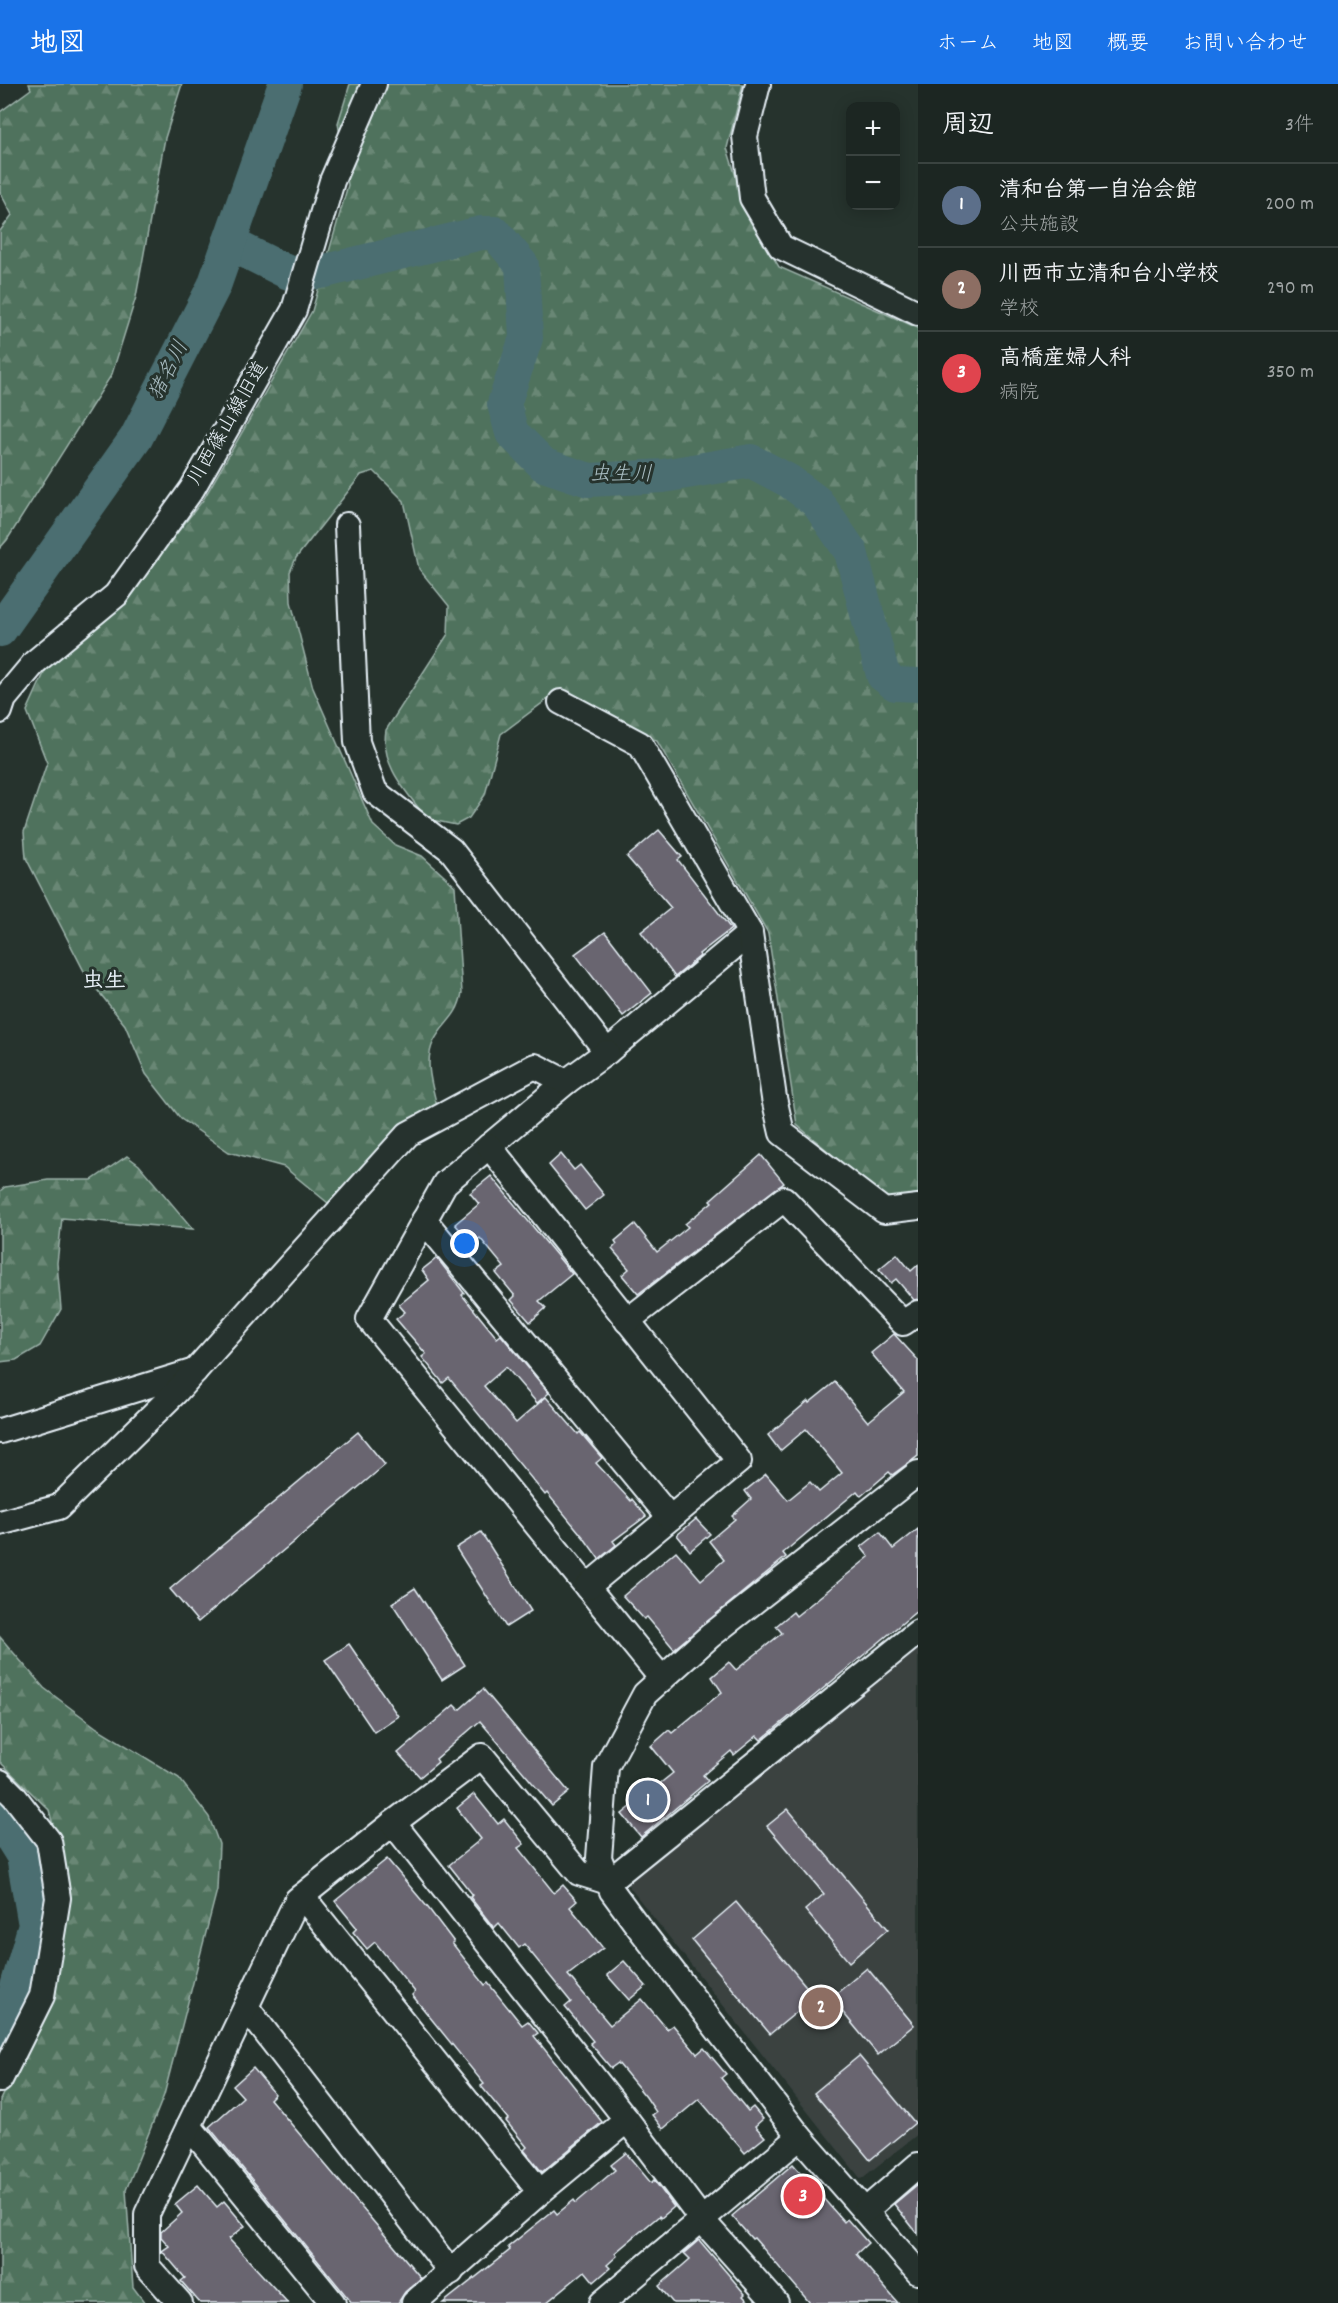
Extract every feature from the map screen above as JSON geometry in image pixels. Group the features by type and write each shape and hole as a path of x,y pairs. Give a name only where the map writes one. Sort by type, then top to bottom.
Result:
{"street":[{"name":"川西篠山線旧道","path":"0,711 4,699 35,662 116,596 192,489 228,429 294,310 332,181 374,84"},
{"path":"758,84 745,136 752,198 781,247 918,314"},
{"path":"347,525 357,742 375,792 451,850 607,1052"},
{"path":"561,702 640,744 750,933 774,1098 782,1133 884,1211 918,1207"},
{"path":"662,1679 369,1319 445,1183 750,933"},
{"path":"0,1523 59,1507 176,1392 408,1134 535,1066 566,1082"},
{"path":"489,1146 739,1461 587,1587"},
{"path":"627,1321 784,1199 903,1323 918,1313"},
{"path":"424,1220 670,1518"},
{"path":"0,1431 195,1371"},
{"path":"918,1473 710,1636 645,1694 606,1767 599,1858 608,1882 634,1921 800,2137 918,2272"},
{"path":"608,1882 918,1632"},
{"path":"180,2303 147,2266 147,2214 297,1900 482,1756 579,1873 608,1882"},
{"path":"0,1782 14,1796 49,1842 58,1898 42,1996 0,2080"},
{"path":"393,1823 627,2120 702,2220 776,2303"},
{"path":"302,1896 540,2192"},
{"path":"246,2007 451,2272"},
{"path":"414,2303 540,2192 627,2120"},
{"path":"189,2126 333,2303"},
{"path":"613,2300 702,2220 800,2137"},
{"path":"866,2210 918,2166"}],"shaded area":[{"path":"918,1639 918,2134 861,2179 623,1879"}],"green space":[{"path":"29,84 182,84 165,138 136,297 112,374 0,548 0,231 12,215 0,192 0,112 31,89"},
{"path":"350,84 743,84 727,148 747,212 779,267 918,328 918,1195 885,1199 797,1125 768,933 657,741 560,690 501,734 485,795 469,818 456,825 427,819 411,799 391,767 385,743 386,730 448,634 449,606 419,569 404,501 374,471 361,475 296,558 290,572 291,602 313,688 373,825 395,845 422,856 455,886 462,993 457,1009 434,1041 429,1058 430,1075 438,1110 401,1132 328,1203 284,1167 229,1152 181,1119 146,1074 125,1025 87,977 26,858 24,832 47,763 27,711 46,669 117,609 203,500 312,311 348,185 338,123"},
{"path":"127,1156 139,1165 193,1229 62,1218 57,1263 61,1309 40,1346 16,1360 0,1362 0,1191 5,1187 48,1180 92,1180"},
{"path":"0,1637 44,1688 97,1728 179,1778 209,1817 219,1844 217,1890 164,2095 126,2190 133,2287 145,2303 0,2303 0,2100 51,1993 69,1884 49,1810 0,1762"}],"building":[{"path":"659,830 682,857 678,860 731,929 699,954 700,956 675,977 641,932 671,908 627,857"},
{"path":"605,932 652,993 623,1016 575,954"},
{"path":"561,1154 574,1170 580,1165 604,1195 585,1210 549,1165"},
{"path":"761,1155 784,1183 638,1294 622,1275 629,1269 612,1249 617,1244 615,1241 635,1224 657,1252 688,1227 685,1224 712,1202 710,1200"},
{"path":"491,1176 572,1274 539,1301 546,1308 530,1322 511,1300 515,1296 496,1273 504,1267 480,1238 472,1244 455,1224 479,1204 470,1193"},
{"path":"897,1254 911,1271 918,1265 918,1299 914,1300 896,1279 891,1283 879,1269"},
{"path":"437,1258 464,1293 462,1295 497,1338 501,1335 549,1393 537,1403 506,1367 484,1386 516,1423 546,1397 602,1458 596,1463 646,1516 613,1541 616,1545 599,1559 547,1493 545,1495 449,1378 443,1383 422,1357 426,1354 396,1319 405,1312 399,1305 429,1280 422,1270"},
{"path":"894,1334 918,1360 918,1456 892,1475 889,1472 861,1496 857,1491 783,1553 786,1557 674,1649 647,1617 644,1619 623,1596 676,1551 701,1580 724,1560 709,1541 735,1519 732,1516 751,1499 745,1491 766,1474 788,1500 810,1482 819,1492 842,1473 806,1429 780,1451 768,1435 808,1401 809,1403 835,1382 868,1422 904,1392 871,1353"},
{"path":"358,1432 385,1465 198,1622 170,1589"},
{"path":"696,1519 710,1534 690,1551 677,1535"},
{"path":"918,1529 918,1610 761,1740 757,1736 734,1755 731,1751 703,1775 708,1781 641,1837 622,1814 673,1773 651,1746 669,1730 672,1733 722,1692 712,1677 729,1662 736,1670 782,1633 776,1626 793,1612 796,1616 869,1557 861,1547 880,1532 893,1549"},
{"path":"481,1532 531,1611 506,1627 456,1548"},
{"path":"415,1588 465,1665 442,1680 392,1603"},
{"path":"349,1644 398,1716 374,1732 325,1660"},
{"path":"483,1689 569,1792 552,1806 480,1721 436,1759 438,1762 420,1777 398,1753 454,1705 459,1710"},
{"path":"474,1794 498,1824 504,1819 524,1844 518,1848 554,1893 563,1885 577,1901 570,1907 603,1948 568,1975 610,2025 642,1999 667,2029 673,2025 697,2054 704,2048 726,2074 721,2078 748,2111 753,2107 763,2119 755,2126 765,2137 745,2153 699,2099 663,2129 652,2115 656,2112 646,2097 618,2063 611,2068 590,2043 593,2041 565,2007 571,2002 524,1944 519,1948 499,1923 494,1928 470,1897 473,1895 449,1865 481,1839 457,1808"},
{"path":"788,1809 888,1929 849,1962 805,1910 824,1894 767,1826"},
{"path":"387,1859 429,1909 485,1985 488,1983 522,2025 528,2021 538,2033 534,2036 602,2122 542,2172 524,2150 527,2147 506,2121 508,2119 481,2086 484,2084 412,1995 415,1992 375,1942 367,1949 353,1932 357,1928 335,1901"},
{"path":"736,1902 815,1997 770,2034 692,1940"},
{"path":"624,1961 646,1986 629,2000 607,1975"},
{"path":"867,1968 914,2025 878,2055 831,1998"},
{"path":"859,2056 915,2123 870,2160 814,2093"},
{"path":"253,2068 275,2094 270,2099 421,2278 405,2292 398,2303 352,2303 209,2127 243,2097 233,2086"},
{"path":"626,2153 651,2183 654,2180 674,2207 661,2218 659,2216 615,2253 617,2256 607,2265 610,2268 594,2282 585,2271 546,2303 443,2303 510,2250 508,2247 554,2210 557,2214 574,2200 576,2203 615,2170 611,2165"},
{"path":"793,2164 844,2222 847,2219 868,2243 856,2254 898,2303 810,2303 732,2216"},
{"path":"918,2184 918,2234 894,2204"},
{"path":"198,2185 217,2207 224,2201 245,2226 229,2239 288,2303 200,2303 181,2281 185,2278 162,2251 169,2246 161,2237 161,2232 182,2213 175,2204"},
{"path":"699,2240 750,2303 673,2303 659,2286 690,2259 684,2253"}],"waterway":[{"name":"猪名川","path":"0,630 136,438 214,286 285,84"},
{"name":"虫生川","path":"229,243 289,273 321,272 481,233 495,233 522,265 526,338 504,404 512,433 544,465 589,480 663,476 751,461 789,481 817,502 851,552 883,675 895,684 918,685"},
{"name":"猪名川","path":"0,1819 23,1856 35,1925 6,2025 0,2034"}],"place":[{"name":"清和台第一自治会館","path":"648,1800"},
{"name":"川西市立清和台小学校","path":"821,2007"},
{"name":"高橋産婦人科","path":"803,2196"}],"district":[{"name":"虫生","path":"104,982"}]}
